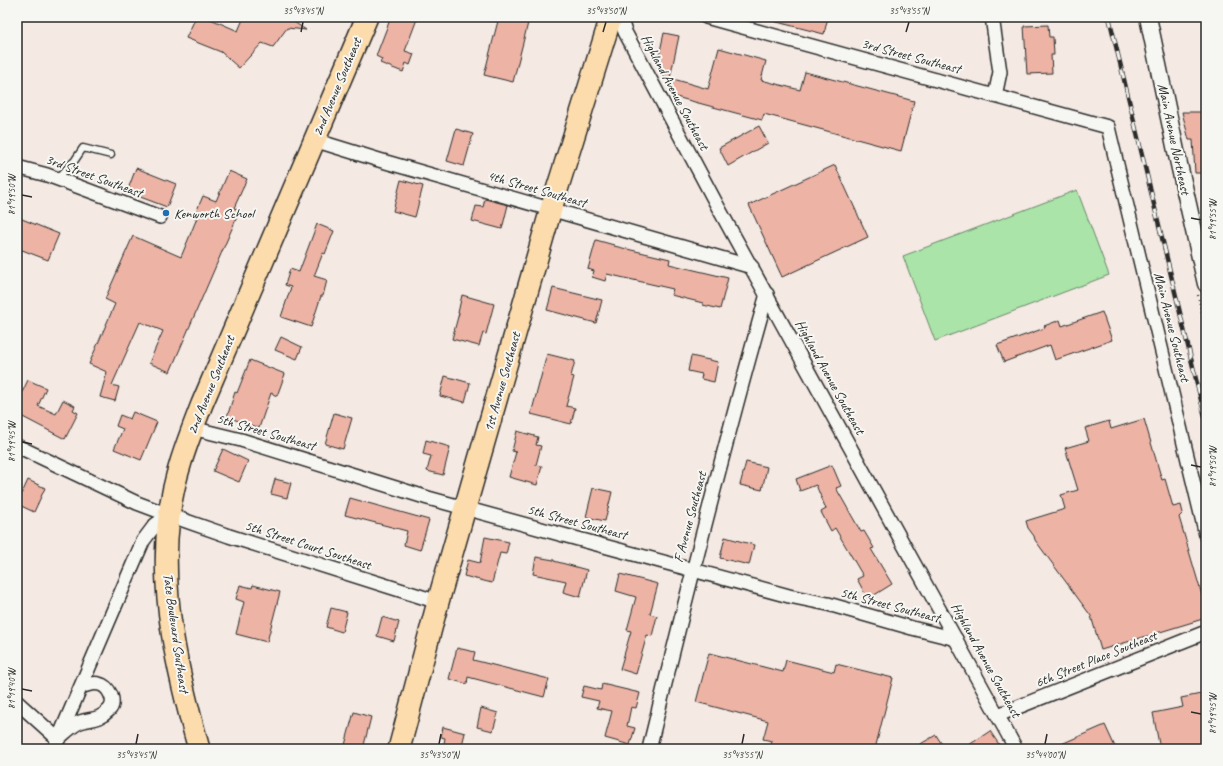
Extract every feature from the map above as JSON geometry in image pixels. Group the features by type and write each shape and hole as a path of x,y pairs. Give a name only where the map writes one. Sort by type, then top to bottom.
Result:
{"main road":[{"name":"2nd Avenue Southeast","path":"169,515 183,455 192,428 367,17"},
{"name":"1st Avenue Southeast","path":"399,749 438,602 551,209 611,17"},
{"name":"Tate Boulevard Southeast","path":"169,515 166,550 166,575 170,615 181,678 199,749"}],"street":[{"name":"Highland Avenue Southeast","path":"620,17 625,32 655,90 908,555 1016,749"},
{"name":"3rd Street Southeast","path":"706,17 1108,127"},
{"path":"992,17 1000,72 995,96"},
{"name":"Main Avenue Northeast","path":"1148,17 1206,284"},
{"name":"Main Avenue Southeast","path":"1108,127 1206,535"},
{"name":"4th Street Southeast","path":"314,140 752,267"},
{"name":"3rd Street Southeast","path":"17,167 57,179 160,217"},
{"name":"F Avenue Southeast","path":"649,749 693,571 748,360 767,294"},
{"name":"5th Street Southeast","path":"192,428 241,440 428,498 693,571 789,596 828,604 956,639"},
{"path":"17,446 137,503 169,515"},
{"path":"56,744 142,541 155,525 169,515"},
{"name":"5th Street Court Southeast","path":"169,515 229,536 438,602"},
{"name":"6th Street Place Southeast","path":"998,715 1206,632"},
{"path":"56,744 71,727 81,722 98,719 110,709 112,700 111,694 100,684 90,683 81,687"},
{"path":"17,702 56,744"}],"lane":[{"path":"57,179 75,160 83,148 111,156"}],"green space":[{"path":"1077,190 1109,275 935,341 903,256"}],"building":[{"path":"196,17 206,17 238,31 244,17 292,17 291,20 306,30 287,28 273,47 262,43 239,68 221,52 186,38"},
{"path":"391,17 411,17 417,19 405,51 414,54 410,65 406,63 403,72 380,63 382,59 376,56"},
{"path":"499,17 520,17 529,19 513,82 484,75"},
{"path":"773,17 828,17 824,34 773,21"},
{"path":"1048,25 1049,37 1053,37 1054,55 1051,55 1052,73 1027,74 1024,26"},
{"path":"664,33 679,36 670,78 708,89 719,48 766,61 761,80 800,90 805,72 914,101 901,151 764,114 762,120 676,97 657,65"},
{"path":"1182,112 1206,112 1206,173 1195,173 1193,140 1189,140"},
{"path":"759,126 768,143 728,166 719,148"},
{"path":"456,129 473,134 464,166 447,161"},
{"path":"835,165 868,237 782,277 749,205"},
{"path":"136,168 176,184 167,207 127,192"},
{"path":"229,171 247,179 234,208 240,210 170,372 149,363 163,331 140,322 112,385 119,387 115,401 100,397 107,372 89,364 115,304 105,299 133,236 181,257 197,218 194,217 203,196 216,201"},
{"path":"401,180 423,186 415,217 393,211"},
{"path":"485,199 508,205 502,229 472,221 476,206 483,207"},
{"path":"17,217 59,234 48,260 17,248"},
{"path":"317,224 334,231 314,276 327,280 323,296 321,296 311,327 281,317 291,287 285,285 290,269 299,272"},
{"path":"596,240 614,246 670,259 669,264 728,278 720,309 671,295 673,289 607,274 605,281 592,277 594,271 588,269"},
{"path":"553,288 602,300 596,323 547,310"},
{"path":"462,295 494,304 486,334 483,333 479,346 452,339"},
{"path":"1102,312 1112,340 1055,360 1050,345 1004,362 997,345 1045,328 1044,326 1060,320 1062,326"},
{"path":"281,337 302,347 297,359 275,350"},
{"path":"547,354 575,361 571,376 574,377 566,406 575,408 571,424 531,414"},
{"path":"691,356 718,362 714,382 701,379 702,374 688,371"},
{"path":"250,360 285,374 277,396 271,393 259,428 227,417 235,392 237,393"},
{"path":"445,376 470,383 465,402 440,396"},
{"path":"28,380 46,388 38,406 56,414 63,400 75,406 73,410 78,413 65,439 17,414 17,403"},
{"path":"133,412 157,422 141,460 114,449 123,429 116,426 120,415 130,419"},
{"path":"334,413 352,418 343,449 325,444"},
{"path":"1144,419 1162,480 1165,479 1173,507 1181,505 1183,513 1179,517 1206,609 1206,618 1101,650 1091,616 1035,540 1026,521 1065,509 1061,495 1078,490 1065,448 1089,441 1085,428 1109,421 1111,429"},
{"path":"517,431 538,437 536,445 541,446 536,465 542,466 537,485 509,477 516,452 512,451"},
{"path":"426,440 450,447 443,475 427,471 431,456 423,454"},
{"path":"223,449 248,461 239,482 213,471"},
{"path":"746,462 767,467 762,490 740,485"},
{"path":"832,465 841,486 836,488 861,532 864,531 874,548 871,549 892,584 868,599 857,579 863,576 835,528 831,531 821,512 826,509 816,485 800,491 796,479"},
{"path":"275,479 291,483 287,498 271,494"},
{"path":"28,480 45,488 34,512 17,504"},
{"path":"593,488 612,492 605,521 586,517"},
{"path":"350,498 429,520 420,550 404,545 407,531 345,515"},
{"path":"485,537 509,542 506,554 500,553 492,583 464,576 468,560 480,563"},
{"path":"725,537 754,545 749,565 720,558"},
{"path":"536,557 554,560 587,570 580,597 563,592 566,581 533,574"},
{"path":"620,574 658,584 650,614 657,616 652,636 647,635 636,674 620,669 631,631 627,630 636,597 616,591"},
{"path":"240,585 252,588 253,585 280,592 267,642 236,634 244,602 236,599"},
{"path":"331,608 347,612 342,632 326,627"},
{"path":"382,617 399,622 394,641 377,636"},
{"path":"457,648 475,652 473,660 549,679 544,697 468,677 467,684 449,679"},
{"path":"709,653 783,672 786,660 834,672 836,664 893,678 875,749 770,749 772,741 763,739 768,721 696,702"},
{"path":"602,684 640,693 636,708 631,707 627,726 635,728 630,745 605,738 612,711 597,708 599,701 581,697 584,686 601,690"},
{"path":"1206,693 1206,749 1160,749 1153,713 1183,707 1181,698"},
{"path":"481,708 498,713 493,731 477,727"},
{"path":"354,712 371,717 363,749 345,745"},
{"path":"1105,725 1116,749 1050,749"},
{"path":"443,727 465,733 461,749 443,749 445,738 441,737"},
{"path":"990,731 1002,749 963,749"},
{"path":"936,735 945,749 912,749"}],"railway":[{"path":"1109,17 1206,421"}],"place":[{"name":"Kenworth School","path":"166,213"}]}
